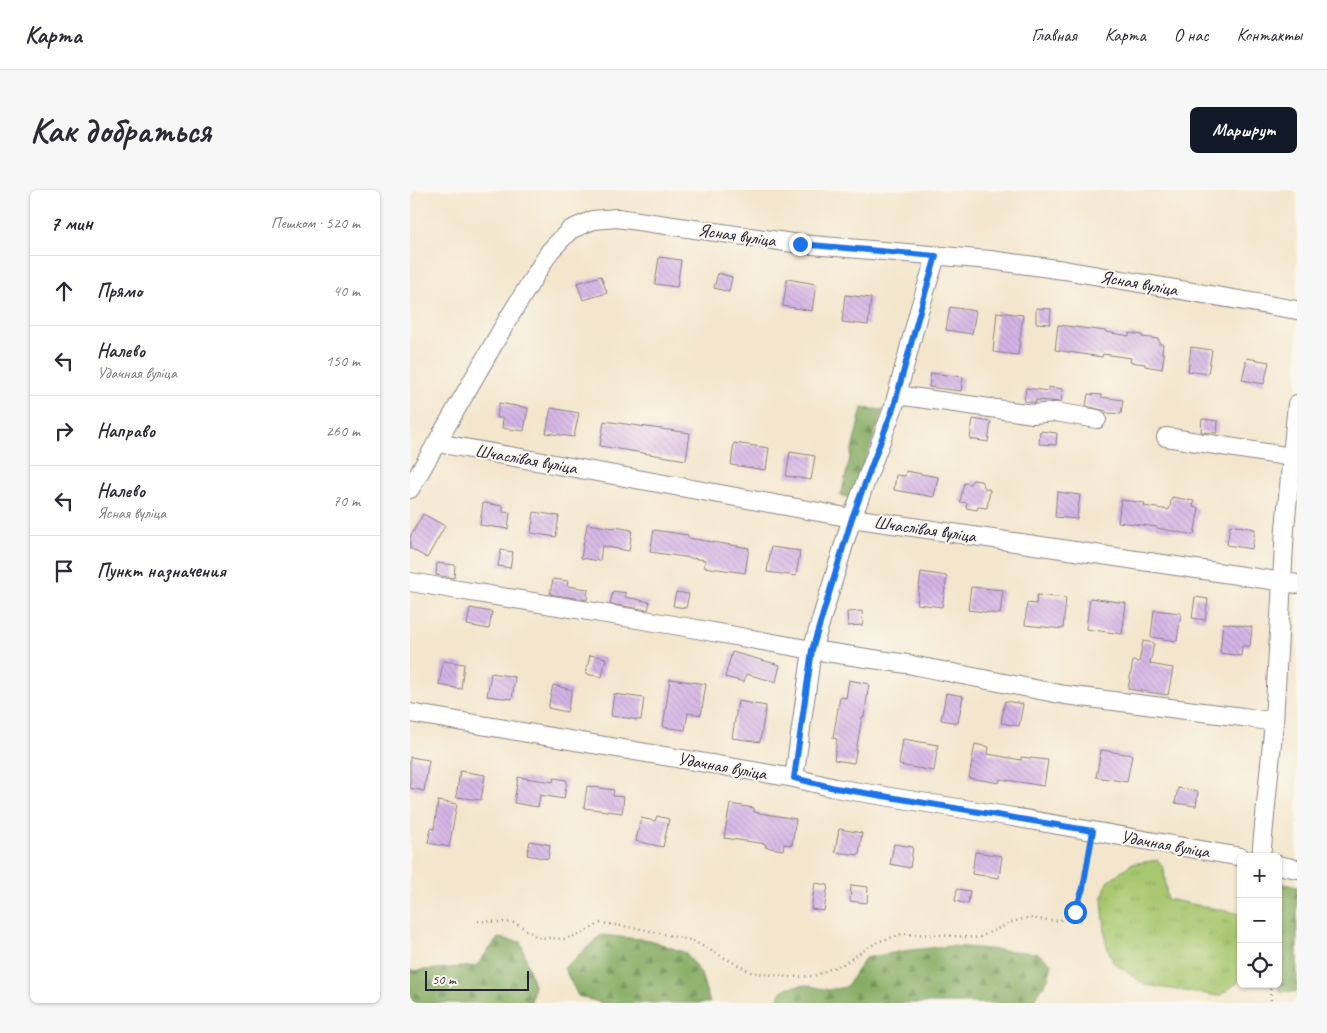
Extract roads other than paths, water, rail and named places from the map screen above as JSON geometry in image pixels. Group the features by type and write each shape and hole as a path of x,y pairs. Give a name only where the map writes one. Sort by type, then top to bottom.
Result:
{"street":[{"name":"Ясная вуліца","path":"410,488 508,319 550,251 570,230 593,220 617,218 800,244 990,260 1064,270 1297,310"},
{"path":"794,778 812,650 852,518 894,406 936,256"},
{"path":"897,395 1032,414 1054,412 1096,418"},
{"path":"1261,853 1290,583 1285,528 1297,404"},
{"path":"1166,437 1292,457"},
{"name":"Шчаслівая вуліца","path":"437,443 852,518 1290,583"},
{"path":"410,582 812,650 908,664 1065,695 1274,722"},
{"name":"Удачная вуліца","path":"410,713 794,778 835,788 1237,856"},
{"path":"1282,866 1297,869"}]}
